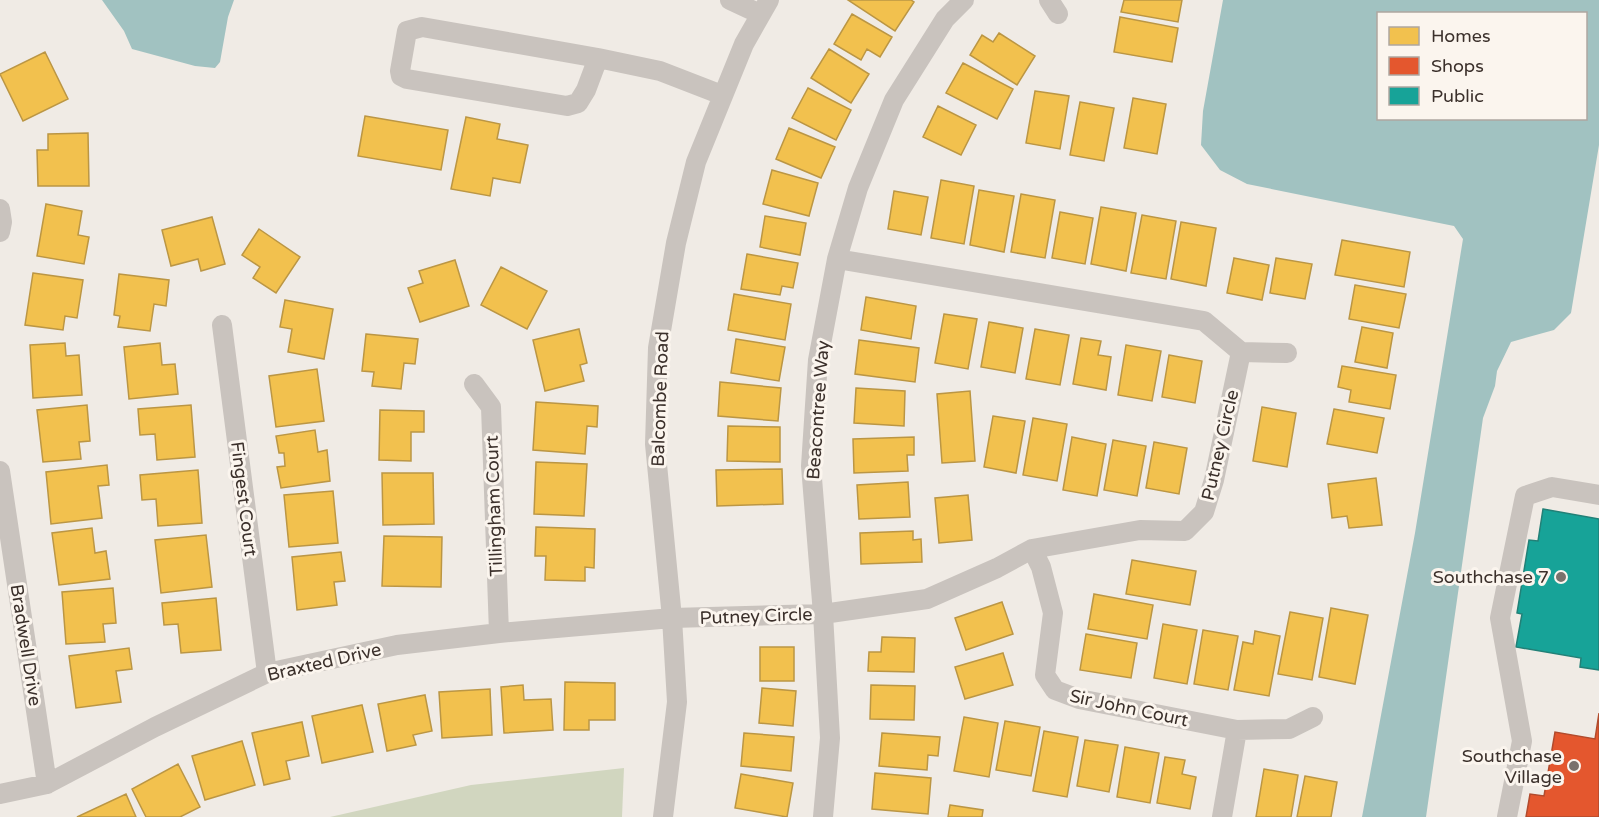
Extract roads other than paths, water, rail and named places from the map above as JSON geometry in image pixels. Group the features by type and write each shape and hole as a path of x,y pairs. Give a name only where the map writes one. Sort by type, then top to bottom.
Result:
{"street":[{"path":"730,0 765,7"},
{"name":"Beacontree Way","path":"823,817 830,738 811,466 818,360 837,259 858,188 894,100 945,19 964,0"},
{"name":"Balcombe Road","path":"663,817 676,702 672,618 655,444 658,348 676,243 696,162 744,44 765,7"},
{"path":"598,58 583,97 578,103 567,106 407,79 401,76 400,71 407,31 422,27 598,58 660,71 723,95"},
{"path":"0,209 0,232"},
{"path":"837,259 1204,321 1241,352 1287,353"},
{"name":"Fingest Court","path":"222,325 267,673"},
{"name":"Putney Circle","path":"672,618 823,614 927,599 997,568 1032,549 1140,530 1185,531 1204,512 1214,480 1241,352"},
{"name":"Tillingham Court","path":"474,384 490,407 499,633"},
{"name":"Bradwell Drive","path":"0,471 47,784"},
{"path":"1507,817 1521,741 1500,618 1525,496 1552,487 1599,495"},
{"name":"Sir John Court","path":"1032,549 1041,567 1053,613 1045,675 1055,690 1079,699 1237,730 1289,729 1313,717"},
{"name":"Braxted Drive","path":"0,794 47,784 155,727 267,673 397,645 499,633 672,618"},
{"path":"1222,817 1237,730"}],"water":[{"path":"102,0 234,0 228,17 220,62 215,68 195,66 132,49 124,31"},
{"path":"1223,0 1599,0 1599,145 1571,313 1554,330 1511,342 1497,371 1495,386 1483,418 1426,817 1362,817 1415,533 1463,239 1454,226 1247,184 1220,170 1201,145 1203,111"}],"place":[{"name":"Southchase 7","path":"1561,577"},
{"name":"Southchase Village","path":"1574,766"}]}
